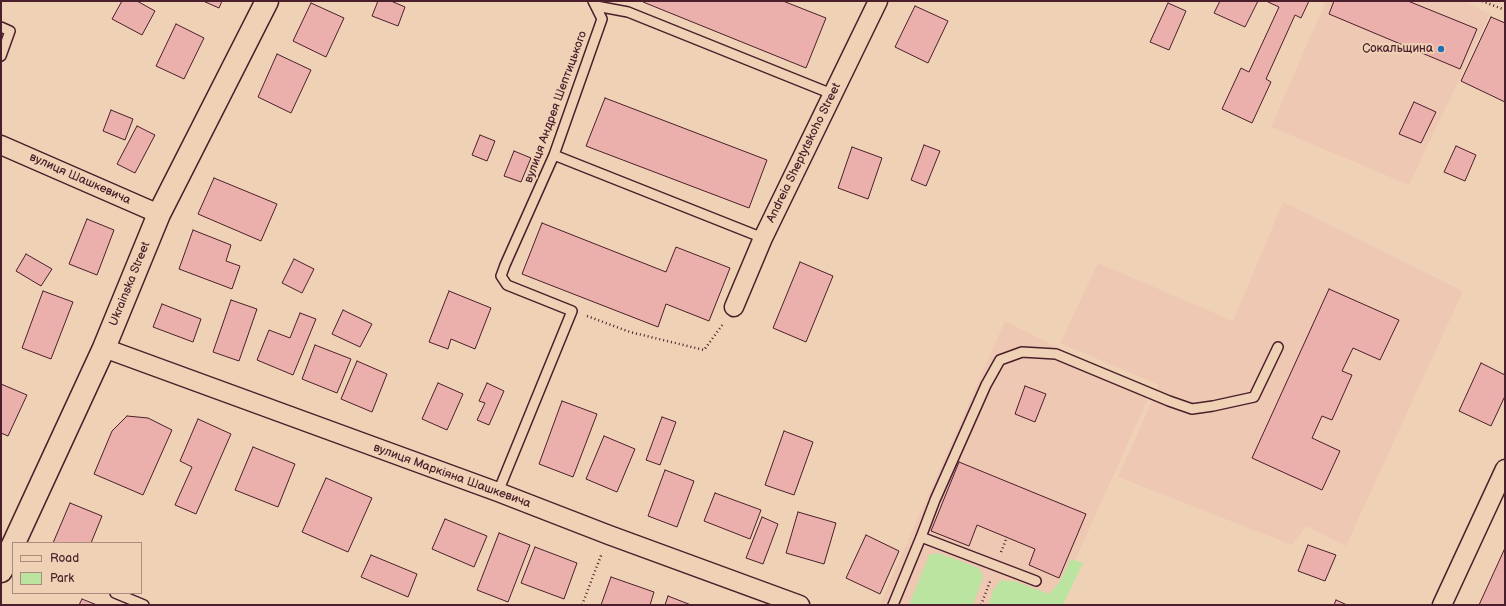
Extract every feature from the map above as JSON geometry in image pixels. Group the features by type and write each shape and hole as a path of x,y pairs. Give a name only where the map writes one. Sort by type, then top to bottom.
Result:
{"street":[{"name":"Ukrainska Street","path":"15,542 104,348 159,214 267,1"},
{"name":"Andreia Sheptytskoho Street","path":"734,307 762,238 878,1"},
{"name":"вулиця Шашкевича","path":"1,145 159,214"},
{"name":"вулиця Маркіяна Шашкевича","path":"104,348 498,492 608,535 800,605"},
{"path":"1442,605 1505,469"},
{"name":"Ukrainska Street","path":"1,571 11,551"}],"lane":[{"path":"595,4 628,12 832,94"},
{"name":"вулиця Андрея Шептицького","path":"572,311 507,284 502,276 505,265 554,155 602,19 595,4"},
{"path":"1,27 10,31 1,56"},
{"path":"554,155 762,238"},
{"path":"498,492 572,311"},
{"path":"893,605 935,500 986,385 1000,360 1022,352 1056,354 1169,401 1192,409 1254,397 1278,347"},
{"path":"921,537 1036,581"},
{"path":"117,594 144,605"}],"path":[{"path":"1482,1 1505,10"},
{"path":"572,311 630,332 704,350 734,307"},
{"path":"582,605 608,535"}],"shaded area":[{"path":"1326,1 1464,1 1490,14 1409,185 1271,127"},
{"path":"1283,202 1463,291 1346,546 1306,526 1292,545 1118,477 1159,385 1060,343 1098,263 1233,321"},
{"path":"1005,321 1150,394 1055,605 880,604"}],"green space":[{"path":"938,553 979,568 983,577 973,605 909,605 929,555"},
{"path":"1071,559 1083,563 1063,605 988,605 994,589 1001,580 1017,582 1049,594 1059,583"}],"building":[{"path":"122,1 137,1 155,11 142,35 112,19"},
{"path":"203,1 222,1 219,8"},
{"path":"378,1 391,1 405,7 398,26 372,16"},
{"path":"643,1 783,1 826,18 806,68"},
{"path":"1220,1 1258,1 1245,27 1214,13"},
{"path":"1268,1 1309,1 1301,18 1295,15 1266,79 1271,82 1252,123 1222,109 1241,68 1249,72 1279,7"},
{"name":"Сокальщина","path":"1334,1 1408,1 1477,29 1460,69 1329,14"},
{"path":"311,3 344,18 326,57 293,41"},
{"path":"1168,3 1186,11 1169,50 1150,42"},
{"path":"915,6 948,21 928,63 895,47"},
{"path":"1491,17 1505,23 1505,102 1461,81"},
{"path":"176,24 204,38 184,79 156,66"},
{"path":"277,54 311,70 291,113 258,97"},
{"path":"605,98 767,160 749,208 586,146"},
{"path":"1414,102 1436,112 1421,143 1399,134"},
{"path":"111,110 133,119 125,140 103,131"},
{"path":"137,126 155,135 135,173 117,164"},
{"path":"480,135 495,141 487,161 472,155"},
{"path":"924,145 940,151 926,186 911,180"},
{"path":"1456,146 1476,155 1465,181 1444,172"},
{"path":"852,147 882,158 868,199 838,188"},
{"path":"514,151 531,158 521,182 504,176"},
{"path":"214,178 277,204 261,241 198,214"},
{"path":"87,219 114,230 97,275 69,264"},
{"path":"542,223 666,272 676,247 730,268 709,321 666,304 658,327 522,274"},
{"path":"193,230 231,245 226,261 240,266 232,289 179,269"},
{"path":"26,254 52,269 41,286 16,271"},
{"path":"294,259 314,269 302,293 282,283"},
{"path":"800,262 833,276 806,342 773,328"},
{"path":"1329,289 1399,320 1380,360 1353,348 1342,371 1352,375 1332,420 1322,416 1312,438 1340,451 1322,490 1252,458"},
{"path":"43,291 73,302 51,359 22,348"},
{"path":"449,291 491,308 475,349 451,339 448,349 429,342"},
{"path":"231,300 257,309 239,361 213,352"},
{"path":"162,304 201,319 193,342 153,327"},
{"path":"343,310 372,324 360,347 332,334"},
{"path":"300,313 316,319 293,375 257,360 269,330 290,338"},
{"path":"315,345 351,359 337,393 302,379"},
{"path":"357,361 387,374 372,412 341,399"},
{"path":"1481,363 1505,375 1505,396 1491,426 1459,411"},
{"path":"438,383 463,394 447,430 422,419"},
{"path":"487,383 504,391 489,425 477,420 485,403 479,401"},
{"path":"1,384 27,395 8,436 1,433"},
{"path":"1025,386 1046,394 1035,422 1015,414"},
{"path":"562,401 597,414 573,477 539,464"},
{"path":"127,416 148,418 172,430 143,495 94,474 112,431"},
{"path":"662,417 676,422 660,465 646,460"},
{"path":"198,419 231,434 196,514 175,505 192,467 180,461"},
{"path":"784,431 813,442 794,495 765,485"},
{"path":"604,436 635,449 617,492 586,479"},
{"path":"253,447 295,464 278,507 235,490"},
{"path":"959,462 1086,514 1059,578 1029,565 1035,549 977,525 969,546 931,531"},
{"path":"665,470 694,481 677,527 648,516"},
{"path":"326,478 372,498 348,552 302,532"},
{"path":"715,493 761,510 750,539 704,521"},
{"path":"70,503 102,516 91,542 53,542"},
{"path":"798,512 836,523 824,564 786,553"},
{"path":"762,517 778,524 763,564 746,558"},
{"path":"445,519 487,536 474,567 432,549"},
{"path":"499,533 530,545 508,602 477,590"},
{"path":"866,535 899,551 880,594 846,578"},
{"path":"1308,545 1336,555 1325,581 1298,571"},
{"path":"535,547 577,563 564,599 521,583"},
{"path":"1505,548 1505,605 1479,605"},
{"path":"371,555 417,574 408,597 361,577"},
{"path":"611,577 654,592 650,605 601,605"},
{"path":"668,596 691,605 665,605"},
{"path":"82,599 97,605 79,605"},
{"path":"1336,600 1347,605 1334,605"}],"place":[{"name":"Сокальщина","path":"1441,49"}]}
